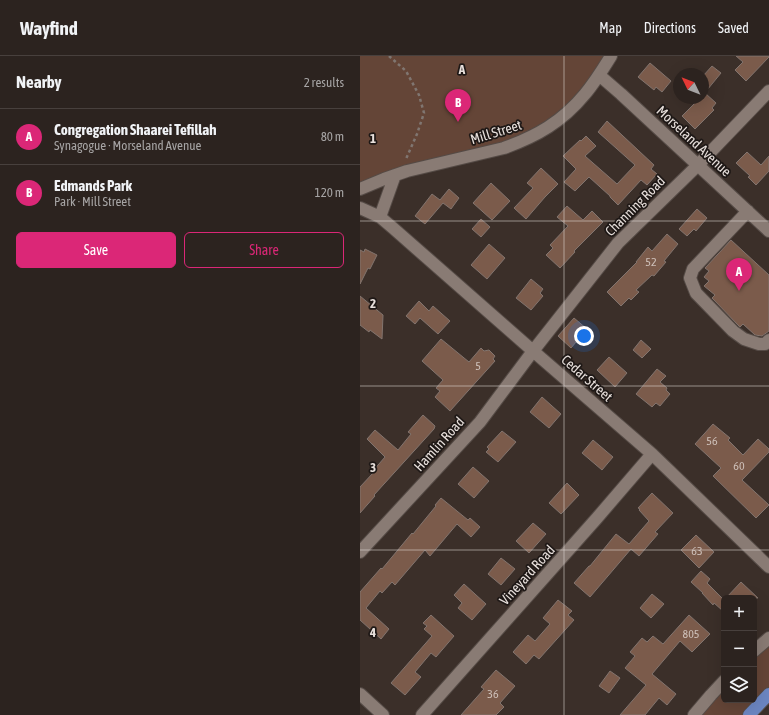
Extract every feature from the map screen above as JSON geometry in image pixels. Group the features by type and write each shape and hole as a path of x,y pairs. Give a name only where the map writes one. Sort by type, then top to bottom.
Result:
{"main road":[{"path":"749,715 769,694"}],"street":[{"name":"Mill Street","path":"360,189 401,173 501,149 528,139 548,128 564,116 584,95 611,56"},
{"name":"Morseland Avenue","path":"599,75 769,230"},
{"name":"Channing Road","path":"533,351 618,243 698,165 769,91"},
{"path":"380,217 401,173"},
{"name":"Cedar Street","path":"360,208 380,217 652,454 769,567"},
{"path":"748,211 693,269 690,278 696,293 733,331 744,339 759,344 765,344 769,340"},
{"name":"Hamlin Road","path":"360,552 480,422 533,351"},
{"name":"Vineyard Road","path":"422,715 587,530 652,454"},
{"path":"757,649 769,638"},
{"path":"694,715 721,684"},
{"path":"362,698 383,715"}],"path":[{"path":"389,56 406,71 419,95 424,113 401,173"}],"shaded area":[{"path":"360,56 611,56 548,128 360,189"},
{"path":"769,638 769,694 749,715 694,715 721,684 721,703 757,703 757,648"}],"building":[{"path":"736,56 769,57 746,81 735,70 743,62"},
{"path":"650,63 671,81 662,92 656,87 654,90 638,77"},
{"path":"712,66 721,73 709,88 709,69"},
{"path":"709,97 716,103 712,108 714,110 695,129 682,116 694,104 709,104"},
{"path":"607,121 654,165 651,169 657,174 647,185 641,180 618,205 589,177 575,191 564,182 576,169 563,156 586,136 596,146 585,156 617,184 635,165 598,132"},
{"path":"747,152 761,165 769,156 769,171 756,185 748,177 750,176 736,163"},
{"path":"541,168 558,184 526,219 514,208 533,188 527,183"},
{"path":"491,183 510,201 492,220 473,203"},
{"path":"449,189 459,198 451,209 443,203 425,224 415,216 432,194 440,200"},
{"path":"567,206 583,220 592,211 603,222 574,251 575,252 560,268 546,255 553,248 550,245 568,226 557,217"},
{"path":"697,209 707,218 696,231 694,229 687,236 679,229"},
{"path":"481,219 490,227 481,237 472,229"},
{"path":"667,234 678,244 654,276 652,275 636,290 639,292 631,300 629,298 621,306 607,292 637,262 648,247 652,251"},
{"path":"731,240 769,275 769,331 762,336 755,335 743,324 740,327 712,298 715,295 704,286 709,281 704,277 709,271 705,268"},
{"path":"489,244 505,258 487,279 471,265"},
{"path":"365,249 377,255 360,284 360,250 364,252"},
{"path":"531,279 543,289 540,293 543,296 531,310 516,298"},
{"path":"360,296 383,315 382,339 360,325"},
{"path":"419,301 429,311 433,306 450,321 438,334 420,318 415,324 406,316"},
{"path":"574,318 587,329 571,348 558,336"},
{"path":"441,339 469,362 481,348 484,351 489,350 495,356 493,359 495,361 450,411 435,397 440,391 436,388 443,380 422,361"},
{"path":"641,340 651,349 642,358 633,350"},
{"path":"609,357 627,373 615,387 597,370"},
{"path":"657,369 666,376 660,382 667,388 666,390 670,394 660,406 656,403 652,407 636,394"},
{"path":"542,397 561,414 549,428 530,412"},
{"path":"423,415 435,426 434,429 374,495 375,496 360,513 360,487 385,457 367,439 375,430 398,450 411,434 408,432"},
{"path":"713,424 730,438 728,440 743,455 758,439 769,449 769,452 742,480 769,505 756,518 713,476 721,468 695,444"},
{"path":"502,431 516,442 498,462 486,452 489,449 487,447"},
{"path":"593,440 613,457 602,470 582,453"},
{"path":"473,467 489,481 474,498 458,484"},
{"path":"567,483 579,495 561,514 549,503"},
{"path":"652,493 673,513 655,532 658,534 639,556 631,549 590,597 574,583 616,534 629,544 649,521 638,508"},
{"path":"441,498 468,520 470,518 480,527 471,537 457,524 430,556 425,550 395,585 392,582 382,593 380,591 366,608 389,629 381,639 360,620 360,592 381,568 382,569 412,533 413,534"},
{"path":"533,523 546,534 529,553 516,541"},
{"path":"696,535 714,552 699,568 681,550"},
{"path":"501,558 515,569 501,585 488,574"},
{"path":"701,571 710,579 707,583 721,597 721,609 714,603 713,605 691,582"},
{"path":"741,582 755,595 729,595"},
{"path":"464,584 486,604 472,620 458,608 462,603 454,595"},
{"path":"652,594 664,604 651,618 640,608"},
{"path":"558,600 572,611 568,615 574,620 539,659 534,655 526,664 513,652 528,635 535,641 550,624 543,618"},
{"path":"431,615 454,636 436,657 431,653 415,672 421,677 405,695 391,683 432,636 424,629 427,626 423,623"},
{"path":"689,615 710,634 692,652 680,641 652,674 676,694 667,705 659,698 645,715 620,715 646,685 625,668 635,656 630,652 642,638 647,642 653,636 663,644"},
{"path":"496,670 515,686 500,703 504,707 496,715 461,715 484,689 481,687"},
{"path":"610,671 620,678 609,693 599,686"}],"place":[{"name":"Edmands Park","path":"458,122"},
{"name":"Congregation Shaarei Tefillah","path":"739,291"}]}
